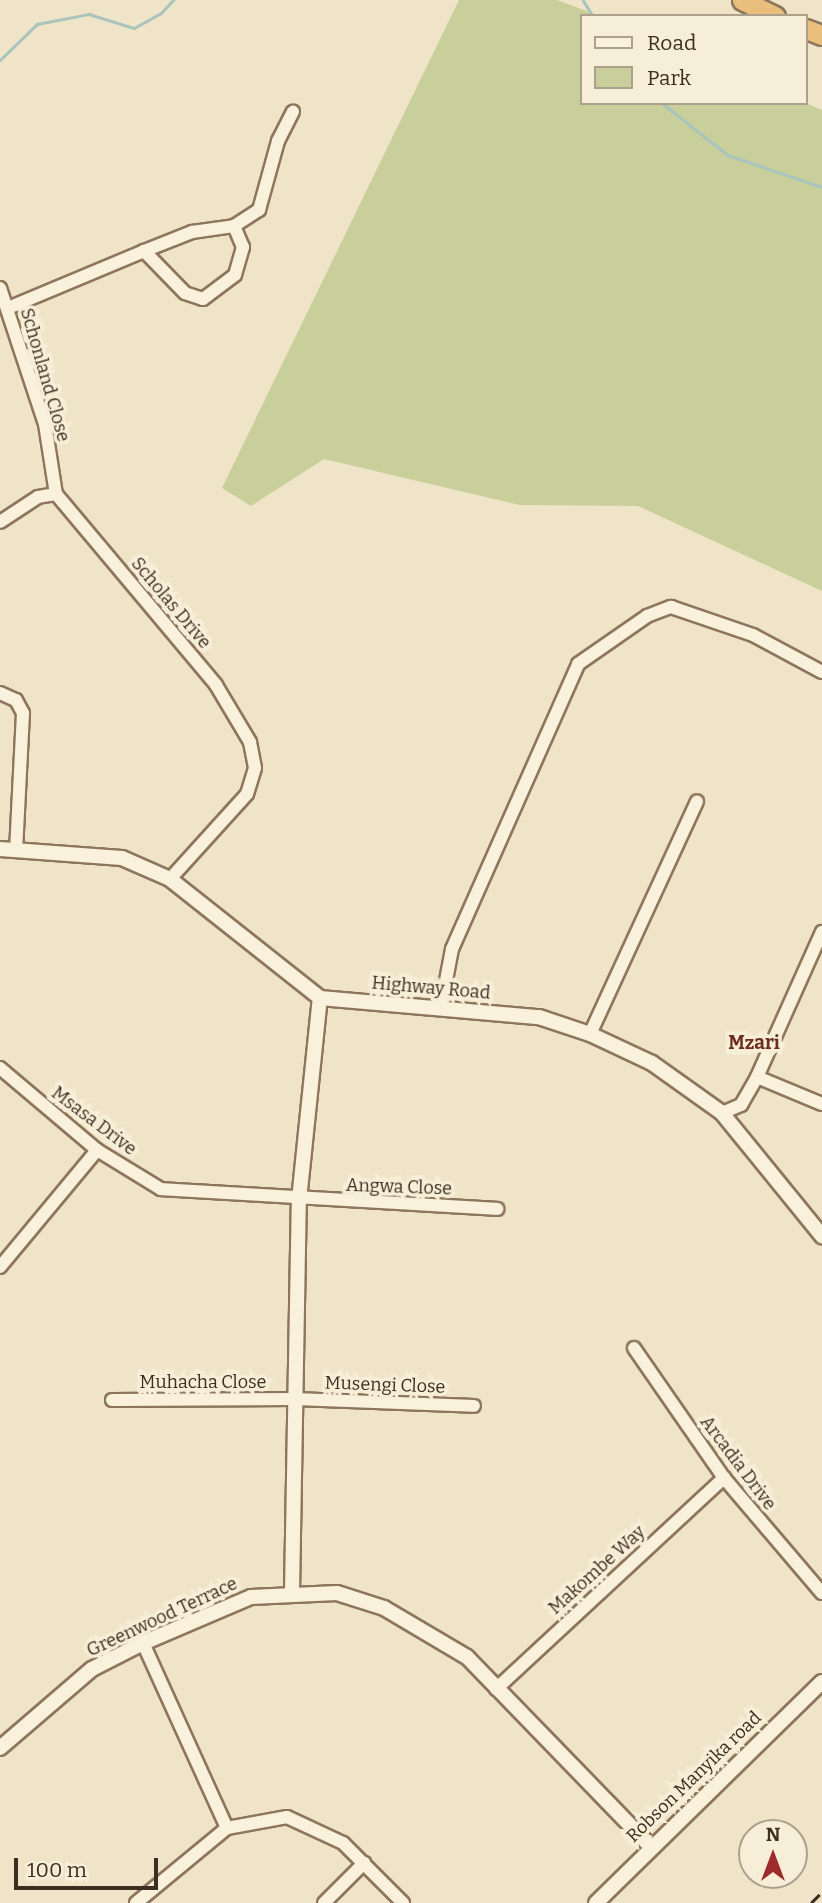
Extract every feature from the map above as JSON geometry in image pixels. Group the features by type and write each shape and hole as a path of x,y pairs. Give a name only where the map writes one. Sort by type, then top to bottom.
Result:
{"highway":[{"path":"742,0 771,14"}],"street":[{"path":"8,308 192,232 234,226 259,210 278,141 293,112"},
{"path":"144,251 185,293 202,299 235,275 243,247 234,226"},
{"name":"Schonland Close","path":"0,288 45,425 56,494"},
{"path":"0,522 38,497 56,494"},
{"name":"Scholas Drive","path":"56,494 216,685 250,742 256,768 247,793 170,878"},
{"path":"441,1007 452,949 578,664 647,616 671,607 753,635 822,672"},
{"path":"0,694 16,700 23,713 16,849"},
{"path":"590,1034 697,801"},
{"path":"0,849 122,858 170,878 320,998 299,1200 292,1592"},
{"path":"722,1113 741,1105 757,1077 822,932"},
{"name":"Highway Road","path":"320,998 539,1017 590,1034 652,1063 722,1113 822,1236"},
{"name":"Msasa Drive","path":"0,1068 97,1150 161,1189 299,1200"},
{"path":"757,1077 822,1104"},
{"path":"0,1268 97,1150"},
{"name":"Angwa Close","path":"299,1200 497,1209"},
{"name":"Arcadia Drive","path":"634,1348 724,1478 822,1593"},
{"name":"Muhacha Close","path":"112,1400 295,1399"},
{"name":"Musengi Close","path":"295,1399 474,1406"},
{"name":"Makombe Way","path":"496,1689 724,1478"},
{"name":"Greenwood Terrace","path":"0,1748 92,1669 143,1643 251,1597 292,1592 337,1593 384,1608 467,1657 650,1846"},
{"path":"143,1643 227,1828"},
{"name":"Robson Manyika road","path":"596,1903 650,1846 822,1682"},
{"path":"136,1903 227,1828 287,1817 343,1843 403,1903"},
{"path":"324,1903 365,1863"}],"green space":[{"path":"459,0 557,0 595,14 580,14 580,105 808,104 822,110 822,591 638,506 520,505 324,459 251,506 222,488"}],"waterway":[{"path":"0,60 37,24 89,14 134,28 161,13 173,0"},
{"path":"583,0 592,14"},
{"path":"665,105 728,155 822,187"}],"railway":[{"path":"811,1903 822,1892"}],"district":[{"name":"Mzari","path":"754,1043"}]}
